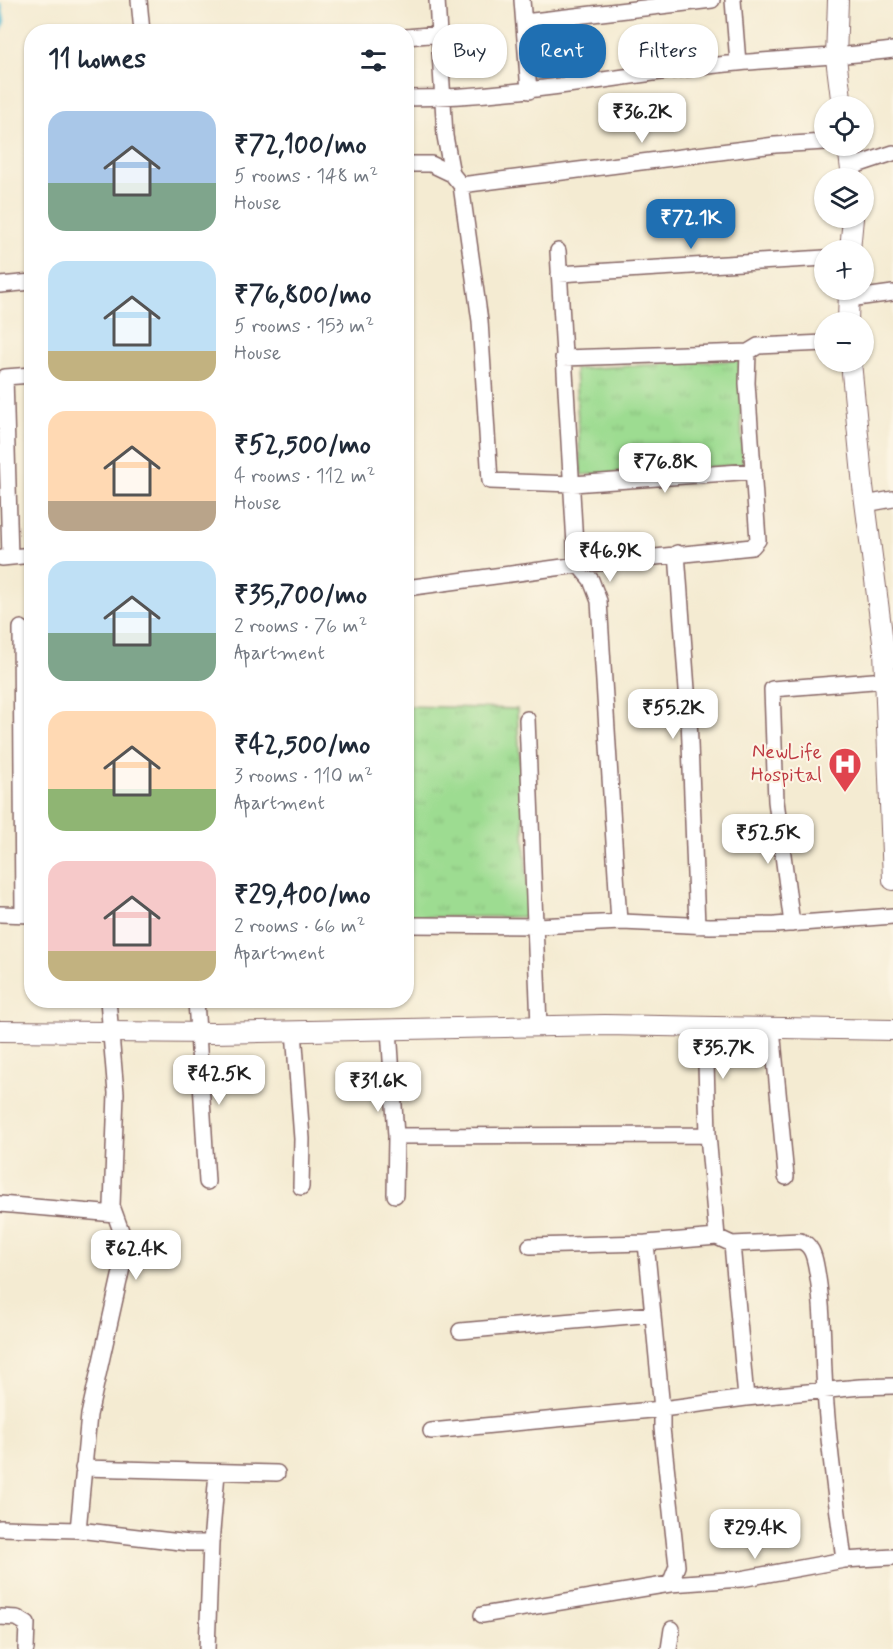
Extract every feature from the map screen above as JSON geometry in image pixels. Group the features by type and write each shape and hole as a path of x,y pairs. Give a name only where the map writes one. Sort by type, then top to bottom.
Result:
{"street":[{"path":"139,0 141,24"},
{"path":"437,0 439,24"},
{"path":"522,0 529,91"},
{"path":"524,22 712,0"},
{"path":"733,0 738,63"},
{"path":"838,0 836,58 841,96"},
{"path":"414,36 432,35"},
{"path":"414,98 529,91 738,63 836,58 893,50"},
{"path":"442,78 445,136 457,180 480,321 490,481 573,484 754,471"},
{"path":"414,164 431,164 457,180 775,144 814,142"},
{"path":"862,168 893,153"},
{"path":"558,251 563,358 578,565 591,580 599,601 618,922"},
{"path":"559,274 814,259"},
{"path":"0,285 24,283"},
{"path":"874,293 893,293"},
{"path":"563,358 748,352 758,346 814,343"},
{"path":"414,587 677,553 752,546 758,540 747,383 748,352"},
{"path":"852,372 886,680 893,880"},
{"path":"24,376 2,377 5,557 24,556"},
{"path":"866,504 893,499"},
{"path":"677,553 689,717 697,926"},
{"path":"21,628 24,772"},
{"path":"792,924 776,801 772,689 886,680"},
{"path":"527,719 539,1026"},
{"path":"0,915 24,915"},
{"path":"414,925 536,926 618,922 697,926 792,924 893,916"},
{"path":"78,1530 91,1405 125,1254 124,1239 112,1206 116,1093 108,1008"},
{"path":"196,1008 207,1182"},
{"path":"0,1031 197,1033 539,1026 893,1030"},
{"path":"705,1027 708,1135 717,1237"},
{"path":"772,1028 786,1177"},
{"path":"389,1029 396,1136 395,1195"},
{"path":"294,1031 302,1139 301,1187"},
{"path":"396,1136 708,1135"},
{"path":"0,1204 115,1214"},
{"path":"530,1246 646,1243 717,1237 732,1244 792,1239 806,1243 816,1265 822,1312 825,1391 844,1560"},
{"path":"646,1243 677,1566 670,1584"},
{"path":"732,1244 746,1398"},
{"path":"460,1332 653,1314"},
{"path":"431,1431 662,1409 746,1398 893,1386"},
{"path":"83,1468 277,1473"},
{"path":"207,1649 211,1543 217,1473"},
{"path":"0,1528 78,1530 189,1543 211,1543"},
{"path":"482,1615 670,1584 741,1579 844,1560 893,1557"},
{"path":"0,1617 17,1618 27,1624 26,1649"},
{"path":"669,1649 672,1629"}],"green space":[{"path":"739,360 743,465 581,475 575,369"},
{"path":"414,706 517,709 529,917 414,917"}],"waterway":[{"path":"0,6 3,21 0,31"}],"place":[{"name":"NewLife Hospital","path":"845,793"}]}
